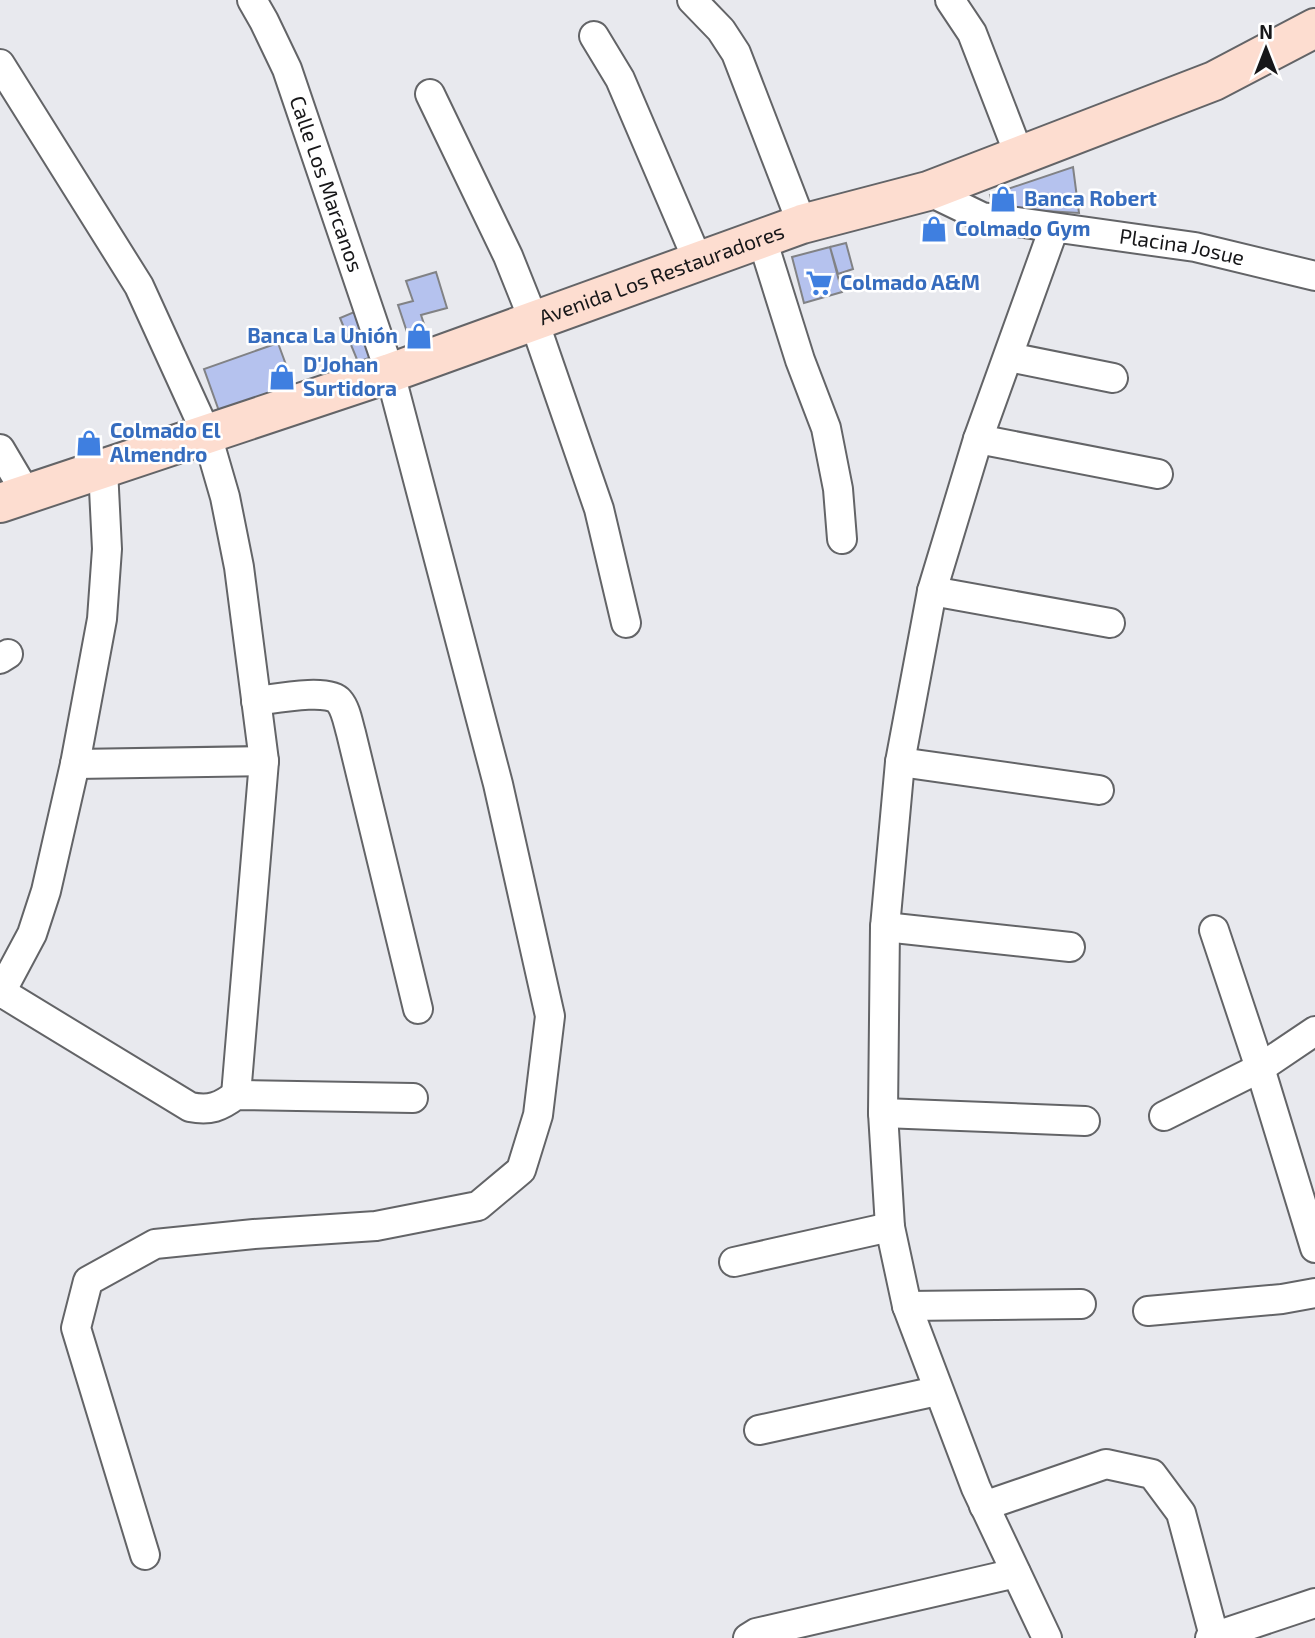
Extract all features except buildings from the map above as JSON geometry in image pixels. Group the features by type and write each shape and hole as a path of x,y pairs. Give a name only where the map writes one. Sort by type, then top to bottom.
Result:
{"street":[{"name":"Calle Los Marcanos","path":"145,1555 76,1328 88,1281 155,1244 376,1226 478,1206 520,1170 538,1115 550,1016 498,784 390,373 287,69 252,0"},
{"path":"692,0 721,30 736,53 802,224"},
{"path":"950,0 972,33 1020,157"},
{"name":"Avenida Los Restauradores","path":"13,498 390,373 802,224 928,191 1214,81 1315,29"},
{"path":"594,36 620,79 698,261"},
{"path":"0,64 139,286 207,435 225,497 239,566 264,761 236,1095"},
{"path":"430,94 508,256 534,321 599,509 626,623"},
{"name":"Placina Josue","path":"928,191 982,217 1195,247 1315,276"},
{"path":"1047,1638 984,1506 906,1306 890,1227 883,1113 885,927 900,762 932,591 978,439 1054,228"},
{"path":"762,239 800,359 826,428 838,489 842,539"},
{"path":"1009,357 1113,377"},
{"path":"978,439 1158,474"},
{"path":"0,449 13,498"},
{"path":"103,469 107,549 102,620 75,764 39,913 32,934 1,993 190,1107 204,1110 218,1108 236,1095 412,1098"},
{"path":"932,591 1110,623"},
{"path":"256,701 322,694 334,696 341,703 351,733 418,1009"},
{"path":"75,764 264,761"},
{"path":"900,762 1099,790"},
{"path":"885,927 1070,947"},
{"path":"1214,930 1315,1248"},
{"path":"1164,1116 1260,1068 1315,1031"},
{"path":"883,1113 1085,1121"},
{"path":"734,1262 890,1227"},
{"path":"1148,1311 1219,1306 1315,1293"},
{"path":"906,1306 1081,1304"},
{"path":"759,1430 937,1391"},
{"path":"984,1506 1106,1464 1152,1474 1181,1513 1212,1637 1315,1603"},
{"path":"748,1638 756,1633 1016,1573"}],"place":[{"name":"Banca Robert","path":"1003,199"},
{"name":"Colmado Gym","path":"934,229"},
{"name":"Colmado A&M","path":"819,283"},
{"name":"Banca La Unión","path":"419,336"},
{"name":"D'Johan Surtidora","path":"282,377"},
{"name":"Colmado El Almendro","path":"89,443"}]}
